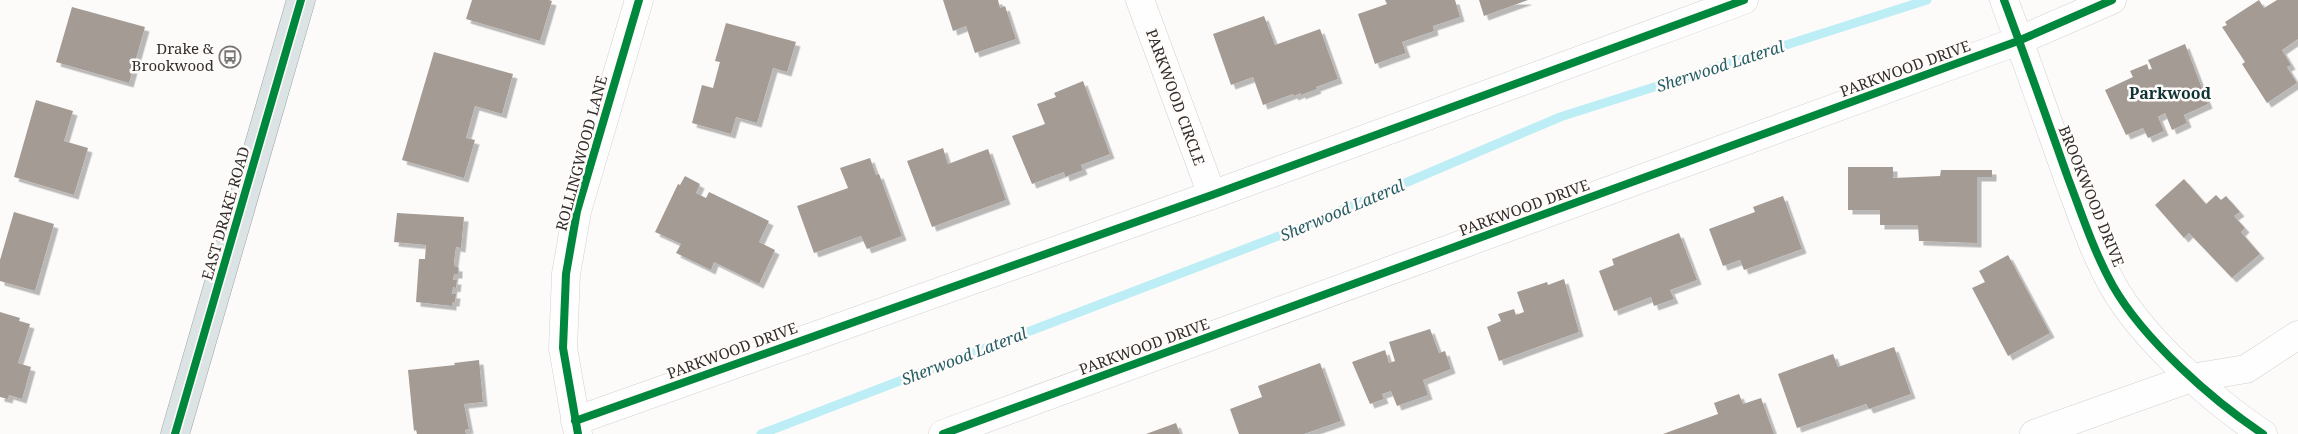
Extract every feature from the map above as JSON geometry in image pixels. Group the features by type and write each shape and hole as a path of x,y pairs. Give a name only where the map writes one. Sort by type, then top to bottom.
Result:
{"main road":[{"name":"EAST DRAKE ROAD","path":"175,434 300,0"}],"street":[{"name":"ROLLINGWOOD LANE","path":"576,427 563,348 566,274 577,211 639,0"},
{"name":"PARKWOOD CIRCLE","path":"1140,0 1212,195"},
{"name":"PARKWOOD DRIVE","path":"576,427 1744,0"},
{"name":"PARKWOOD DRIVE","path":"943,434 2011,19 2112,0"},
{"name":"BROOKWOOD DRIVE","path":"2011,19 2090,236 2113,286 2133,316 2191,378 2242,420 2263,434"},
{"path":"2034,434 2191,378 2246,369 2298,335"}],"building":[{"path":"472,0 552,1 540,41 466,19"},
{"path":"943,0 998,0 1000,8 1005,6 1016,39 975,53 966,26 953,31"},
{"path":"1385,0 1455,0 1460,17 1433,26 1434,31 1402,42 1406,53 1375,64 1358,14 1387,4"},
{"path":"1479,0 1528,0 1484,16"},
{"path":"2259,0 2264,8 2277,0 2298,0 2298,39 2282,50 2291,65 2287,67 2297,83 2267,103 2242,64 2245,62 2222,27 2227,25 2225,22"},
{"path":"72,7 145,27 129,83 56,62"},
{"path":"1264,16 1275,45 1320,29 1338,79 1301,95 1301,93 1294,96 1293,94 1263,105 1253,77 1231,85 1213,34"},
{"path":"726,23 796,42 787,72 773,68 757,123 736,117 731,134 692,123 702,85 713,88 720,62 715,61"},
{"path":"2185,44 2208,104 2184,115 2187,123 2172,130 2165,113 2158,117 2164,131 2148,138 2143,128 2126,135 2105,90 2133,77 2130,71 2147,64 2149,70 2152,69 2148,60"},
{"path":"434,52 513,74 502,114 475,106 466,138 475,140 464,178 402,160"},
{"path":"1083,81 1110,154 1081,165 1083,170 1065,177 1064,172 1032,184 1012,136 1045,124 1037,104 1056,97 1054,93"},
{"path":"36,100 73,111 64,141 88,148 74,195 14,177"},
{"path":"943,148 948,164 988,149 1006,200 932,227 907,161"},
{"path":"870,158 876,175 879,174 902,236 867,249 861,236 814,253 797,206 848,188 840,168"},
{"path":"1848,167 1893,167 1893,178 1940,176 1941,170 1992,170 1992,177 1977,177 1977,243 1919,241 1918,225 1880,225 1880,210 1848,210"},
{"path":"685,176 700,184 696,193 706,198 709,192 769,221 759,242 775,250 759,284 714,262 711,270 676,253 681,244 655,232 678,184 680,185"},
{"path":"2184,179 2206,204 2216,195 2221,200 2226,196 2240,212 2234,216 2245,228 2241,232 2260,254 2232,278 2189,233 2184,238 2155,205"},
{"path":"1783,196 1802,249 1744,270 1740,260 1723,266 1709,229 1755,212 1753,207"},
{"path":"14,212 54,224 35,291 0,281 0,260"},
{"path":"397,213 464,217 461,248 456,247 454,262 455,267 458,267 458,274 454,274 453,280 457,280 456,288 453,287 452,294 456,294 455,302 452,302 452,306 416,302 419,259 425,259 426,245 394,242"},
{"path":"1679,233 1697,280 1670,290 1674,299 1654,306 1651,297 1614,311 1599,271 1614,265 1612,259"},
{"path":"2008,255 2050,333 2008,356 1972,288 1985,282 1979,271"},
{"path":"1564,279 1579,332 1499,361 1487,327 1501,321 1498,314 1514,309 1516,315 1524,312 1517,292 1547,282 1548,285"},
{"path":"0,312 20,318 19,321 30,324 18,363 31,367 22,399 9,395 8,399 0,397"},
{"path":"1430,329 1439,353 1445,351 1451,369 1423,380 1428,395 1397,406 1391,391 1382,394 1384,399 1370,404 1352,362 1385,350 1389,363 1395,361 1389,342"},
{"path":"1894,347 1911,394 1869,409 1866,404 1797,428 1778,374 1833,354 1838,367"},
{"path":"479,360 483,402 464,404 469,429 465,430 466,434 417,434 416,430 414,431 408,370 455,365 454,363"},
{"path":"1320,363 1341,421 1304,434 1239,434 1230,409 1262,397 1258,386"},
{"path":"1739,394 1743,404 1761,398 1774,434 1663,434 1718,414 1714,403"},
{"path":"1176,423 1180,434 1146,434"}],"waterway":[{"name":"Sherwood Lateral","path":"761,434 1302,227 1560,117 1927,0"}],"cycle path":[{"path":"175,434 301,0"},
{"path":"578,434 563,348 566,274 577,211 639,0"},
{"path":"575,421 1212,195 1744,0"},
{"path":"2004,0 2083,219 2113,286 2142,327 2180,368 2222,404 2263,434"},
{"path":"943,434 2018,41 2112,0"}],"place":[{"name":"Drake & Brookwood","path":"230,57"}],"district":[{"name":"Parkwood","path":"2170,93"}]}
